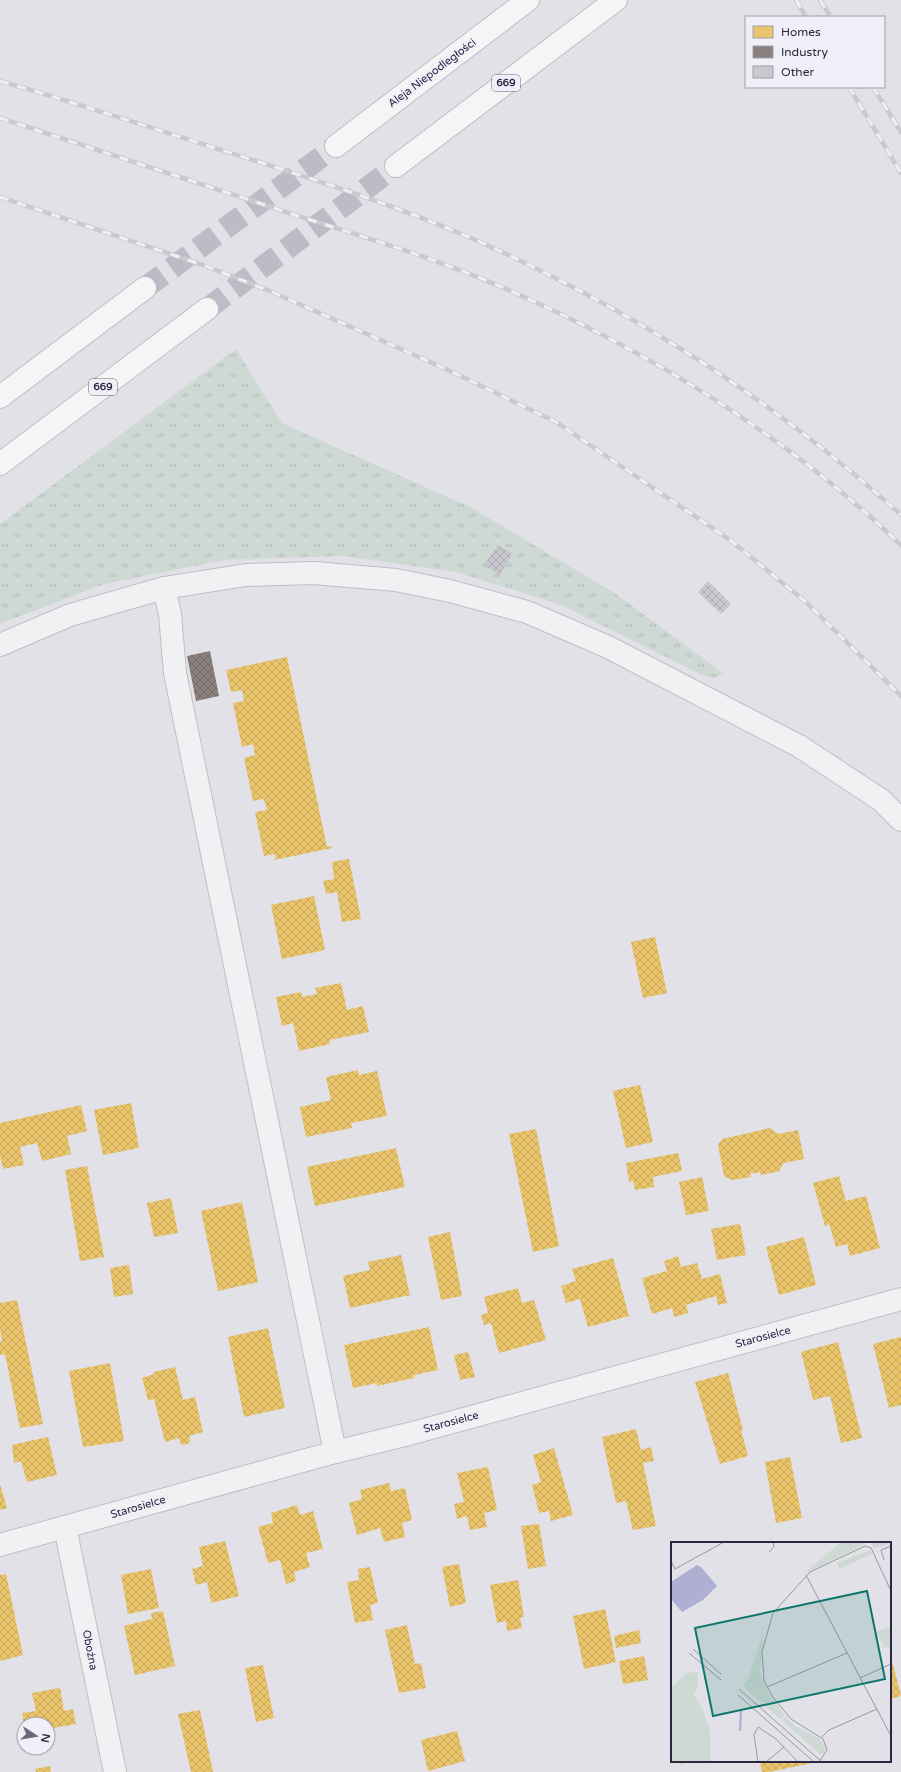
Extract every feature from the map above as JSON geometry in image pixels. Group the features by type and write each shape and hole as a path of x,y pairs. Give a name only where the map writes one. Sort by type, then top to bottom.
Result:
{"main road":[{"name":"Aleja Niepodległości","path":"336,146 528,0"},
{"name":"669","path":"396,166 616,0"},
{"path":"0,397 145,288"},
{"name":"669","path":"0,464 206,310"}],"street":[{"path":"0,645 70,615 164,588 246,575 314,573 396,580 450,591 527,612 608,647 799,746 881,800 901,820"},
{"path":"164,588 170,614 175,673 335,1452"},
{"name":"Starosielce","path":"0,1545 335,1452 409,1434 901,1299"},
{"name":"Oboźna","path":"65,1527 115,1772"}],"green space":[{"path":"236,349 282,423 472,508 616,594 723,673 715,678 702,675 561,605 456,572 343,556 225,560 104,584 0,624 0,524"}],"building: Homes":[{"path":"287,657 327,847 332,846 332,848 274,860 276,859 275,854 264,856 255,812 267,810 264,799 253,801 244,758 255,755 253,744 242,747 233,703 244,701 242,690 231,692 226,670"},
{"path":"349,859 361,919 342,922 337,892 326,894 323,881 334,879 332,862"},
{"path":"314,896 325,950 282,959 271,905"},
{"path":"655,937 667,993 643,998 631,942"},
{"path":"341,983 347,1010 363,1006 369,1032 329,1040 330,1044 299,1051 293,1023 282,1026 276,997 301,992 302,997 317,994 315,988"},
{"path":"358,1070 359,1075 377,1071 387,1116 351,1123 352,1128 306,1137 300,1107 331,1100 326,1077"},
{"path":"640,1085 653,1142 626,1148 613,1091"},
{"path":"131,1103 139,1148 103,1155 94,1110"},
{"path":"81,1105 87,1131 67,1136 71,1154 42,1161 37,1143 20,1147 24,1165 3,1169 0,1156 0,1123"},
{"path":"770,1128 778,1134 798,1130 804,1159 784,1163 780,1171 761,1175 760,1172 750,1174 751,1177 732,1180 724,1176 718,1145 722,1139"},
{"path":"536,1129 559,1246 533,1252 509,1134"},
{"path":"396,1148 405,1187 315,1206 307,1167"},
{"path":"678,1153 682,1171 653,1177 654,1187 635,1190 633,1181 629,1182 626,1163"},
{"path":"87,1166 104,1257 80,1261 65,1170"},
{"path":"839,1176 846,1201 866,1196 880,1248 850,1256 847,1244 836,1247 829,1224 825,1226 813,1183"},
{"path":"702,1177 709,1211 686,1215 679,1182"},
{"path":"171,1198 178,1233 154,1237 147,1203"},
{"path":"242,1202 258,1282 218,1291 201,1211"},
{"path":"740,1224 746,1255 717,1260 711,1229"},
{"path":"450,1232 462,1296 441,1300 428,1237"},
{"path":"804,1237 816,1285 779,1295 766,1247"},
{"path":"401,1255 410,1295 350,1308 343,1276 370,1270 368,1262"},
{"path":"678,1256 681,1267 697,1263 702,1279 720,1274 727,1303 718,1305 716,1296 686,1305 688,1313 674,1317 672,1308 652,1314 642,1278 667,1271 664,1261"},
{"path":"613,1258 629,1316 588,1327 580,1299 566,1303 561,1286 576,1281 572,1269"},
{"path":"129,1265 133,1294 114,1297 110,1268"},
{"path":"518,1288 522,1303 534,1300 546,1340 499,1353 491,1323 484,1325 481,1315 488,1313 484,1297"},
{"path":"17,1300 43,1424 20,1428 5,1354 0,1355 0,1342 2,1341 0,1330 0,1303"},
{"path":"429,1327 438,1370 414,1375 414,1378 377,1386 377,1383 353,1388 344,1345"},
{"path":"268,1328 285,1408 244,1417 228,1337"},
{"path":"901,1337 901,1405 889,1408 873,1344"},
{"path":"838,1342 862,1438 841,1443 830,1396 813,1400 801,1352"},
{"path":"468,1352 475,1377 460,1380 454,1355"},
{"path":"110,1363 124,1441 83,1447 69,1371"},
{"path":"175,1367 183,1400 195,1397 203,1432 189,1436 190,1441 188,1444 181,1445 179,1438 165,1442 154,1399 148,1400 142,1378 154,1374 154,1372"},
{"path":"728,1373 743,1430 741,1430 748,1456 720,1464 695,1382"},
{"path":"636,1429 641,1450 651,1447 654,1461 643,1463 656,1526 633,1530 626,1501 616,1503 602,1437"},
{"path":"48,1437 57,1475 27,1482 21,1461 14,1463 12,1445"},
{"path":"554,1448 573,1515 551,1521 549,1511 539,1513 532,1485 541,1482 533,1455"},
{"path":"790,1457 802,1518 776,1523 765,1462"},
{"path":"488,1467 497,1510 484,1513 487,1527 470,1530 467,1516 457,1519 454,1504 464,1502 457,1473"},
{"path":"389,1483 391,1491 405,1488 412,1520 402,1523 405,1537 384,1542 380,1528 357,1535 349,1503 362,1499 360,1490"},
{"path":"0,1484 7,1508 0,1510"},
{"path":"297,1505 300,1515 313,1511 323,1549 306,1553 310,1567 294,1572 296,1581 286,1584 280,1560 268,1563 258,1527 273,1523 271,1513"},
{"path":"539,1524 546,1566 528,1569 521,1526"},
{"path":"225,1541 239,1596 211,1603 207,1582 196,1585 192,1569 203,1566 199,1547"},
{"path":"459,1564 466,1603 450,1607 442,1567"},
{"path":"370,1567 378,1603 370,1605 373,1620 355,1623 347,1582 359,1580 358,1569"},
{"path":"151,1569 159,1608 128,1614 121,1575"},
{"path":"6,1574 23,1655 0,1661 0,1575"},
{"path":"518,1580 524,1617 520,1618 522,1628 507,1631 506,1621 497,1623 490,1585"},
{"path":"605,1609 616,1662 584,1669 573,1616"},
{"path":"163,1611 175,1666 135,1675 124,1626 152,1619 151,1613"},
{"path":"407,1625 415,1664 421,1663 426,1688 399,1693 385,1630"},
{"path":"639,1630 641,1643 616,1648 614,1636"},
{"path":"644,1656 648,1680 623,1684 619,1661"},
{"path":"891,1658 901,1696 891,1699"},
{"path":"263,1665 274,1718 256,1722 245,1668"},
{"path":"60,1688 64,1711 73,1709 76,1724 56,1728 56,1716 23,1716 22,1713 36,1711 32,1693"},
{"path":"200,1710 213,1772 191,1772 178,1714"},
{"path":"457,1731 465,1761 428,1771 421,1740"},
{"path":"679,1762 691,1762 679,1764"},
{"path":"760,1762 817,1762 769,1772 762,1772"},
{"path":"50,1766 51,1772 36,1772 35,1769"}],"building: Industry":[{"path":"210,651 219,696 196,701 187,656"}],"building: Other":[{"path":"498,545 513,554 499,575 484,565"},
{"path":"708,581 731,604 721,614 698,592"}],"tunnel":[{"path":"145,288 336,146"},
{"path":"207,309 396,166"}],"railway":[{"path":"796,0 805,16"},
{"path":"820,0 830,16"},
{"path":"0,81 254,160 396,208 466,236 554,277 660,336 711,368 809,438 856,475 901,515"},
{"path":"850,88 901,173"},
{"path":"874,88 901,132"},
{"path":"0,118 412,253 495,284 573,320 674,374 769,436 859,507 901,545"},
{"path":"0,197 203,265 272,292 446,369 556,422 730,540 807,603 901,696"}]}
